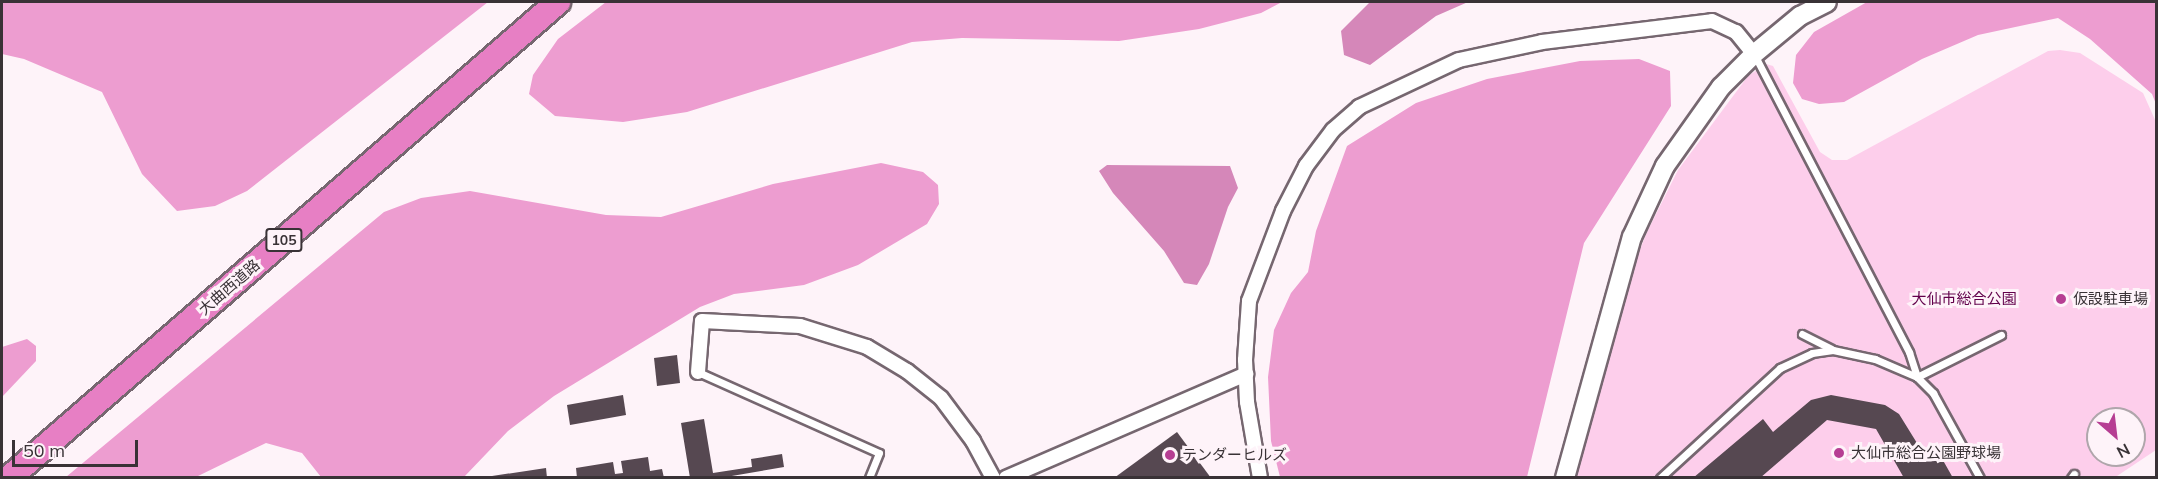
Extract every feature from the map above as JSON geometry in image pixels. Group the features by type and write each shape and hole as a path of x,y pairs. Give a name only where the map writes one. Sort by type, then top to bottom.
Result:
{"highway":[{"name":"大曲西道路","path":"9,477 558,2"}],"street":[{"path":"1566,477 1632,237 1665,165 1721,87 1754,54 1800,16 1827,2"},
{"path":"1260,477 1246,374 1249,301 1283,211 1305,166 1333,130 1359,107 1459,60 1542,42 1712,21 1736,32 1754,54"},
{"path":"698,372 702,321 800,326 867,347 907,370 941,398 973,441 993,477"},
{"path":"1006,477 1246,374"}],"lane":[{"path":"1754,54 1909,352 1917,377"},
{"path":"1802,334 1833,350 1875,359 1917,377 1934,393 1980,477"},
{"path":"1917,377 2001,335"},
{"path":"1660,477 1780,368 1812,353 1833,350"},
{"path":"698,372 879,453 868,477"}],"green space":[{"name":"大仙市総合公園","path":"2048,51 2080,53 2143,93 2156,122 2156,450 2146,457 2146,407 2086,407 2086,467 2130,467 2114,478 1574,478 1631,272 1647,232 1678,170 1748,76 1766,64 1773,66 1820,152 1832,160 1847,160"}],"shaded area":[{"path":"2,2 488,2 247,191 215,206 177,211 142,174 102,92 24,59 2,54"},
{"path":"606,2 1282,2 1261,13 1199,29 1119,41 962,38 912,42 687,112 623,122 555,116 529,94 533,75 558,39"},
{"path":"1370,2 1468,2 1436,16 1370,65 1344,55 1341,31"},
{"path":"1867,2 2156,2 2156,104 2152,94 2090,39 2058,18 1978,35 1922,59 1844,102 1819,104 1802,99 1793,83 1796,55 1814,32"},
{"path":"1639,59 1670,71 1671,106 1584,243 1527,477 1280,477 1271,441 1268,377 1274,330 1291,293 1308,272 1316,231 1347,146 1416,103 1487,79 1580,61"},
{"path":"881,163 923,172 938,185 939,204 927,224 858,265 804,285 734,294 700,307 554,396 508,431 464,477 321,477 302,453 266,443 196,477 66,477 384,212 421,198 470,191 606,215 661,217 773,184"},
{"path":"1107,165 1230,166 1238,188 1228,207 1209,264 1197,285 1184,283 1164,251 1113,193 1099,171"},
{"path":"27,339 36,346 36,361 2,397 2,347"}],"building":[{"path":"677,355 680,383 657,386 654,358"},
{"path":"623,395 626,415 570,425 567,405"},
{"path":"1831,395 1885,405 1899,414 1925,456 1936,448 1953,478 1904,478 1876,429 1827,420 1760,478 1693,478 1763,419 1773,432 1811,400"},
{"path":"704,419 713,473 752,467 751,459 782,454 784,467 720,478 690,478 681,423"},
{"name":"テンダーヒルズ","path":"1177,432 1211,478 1114,478"},
{"path":"648,457 650,471 662,469 664,478 577,478 576,468 613,462 615,474 623,473 621,461"},
{"path":"546,468 547,478 492,478 492,476"}],"place":[{"name":"仮設駐車場","path":"2061,299"},
{"name":"大仙市総合公園野球場","path":"1839,453"},
{"name":"テンダーヒルズ","path":"1170,455"}]}
